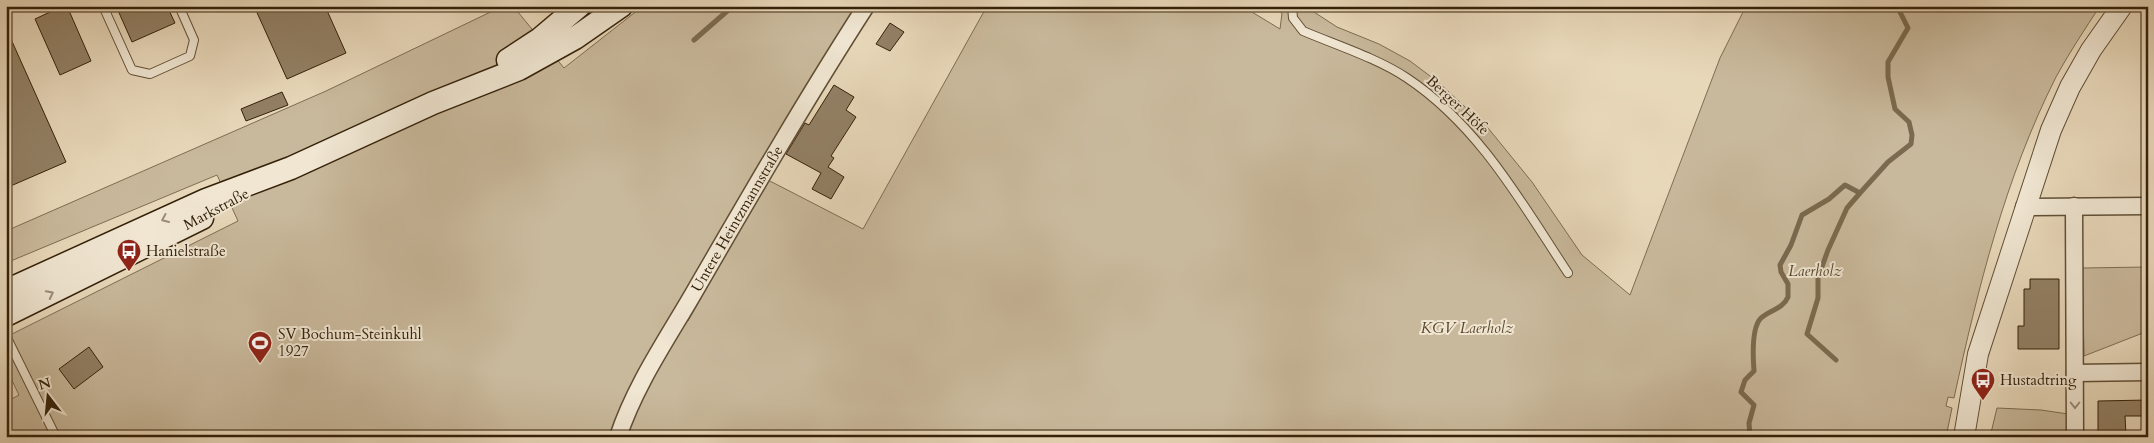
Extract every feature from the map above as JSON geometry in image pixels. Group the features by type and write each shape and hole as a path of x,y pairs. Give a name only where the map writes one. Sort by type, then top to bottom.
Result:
{"main road":[{"name":"Markstraße","path":"433,103 512,58 540,39 579,6"},
{"name":"Markstraße","path":"6,290 206,200 292,168 433,103 519,69 576,38 621,6"},
{"name":"Markstraße","path":"6,316 213,212 292,168"}],"street":[{"name":"Untere Heintzmannstraße","path":"618,437 626,413 653,360 791,124 866,6"},
{"path":"1964,437 1978,354 2024,207 2051,130 2070,87 2091,50 2122,6"},
{"path":"2074,206 2075,437"},
{"path":"2024,207 2148,206"},
{"path":"2076,373 2148,372"}],"lane":[{"path":"103,6 132,70 150,74 190,56 194,40 179,6"},
{"name":"Berger Höfe","path":"1292,6 1293,18 1303,31 1406,78 1466,129 1487,152 1517,193 1568,273"},
{"path":"6,336 56,437"}],"green space":[{"path":"503,6 513,6 564,68 643,6 859,6 676,310 688,321 768,180 863,229 987,6 1242,6 1280,29 1282,13 1270,6 1312,6 1311,10 1337,27 1379,44 1410,61 1438,82 1488,128 1532,182 1582,255 1630,295 1720,58 1746,6 2100,6 2056,77 2022,154 1983,275 1954,398 1948,397 1946,406 1952,408 1946,437 6,437 6,402 19,395 6,368 6,337 238,221 217,175 6,263 6,231 326,91"},
{"path":"2148,267 2148,331 2084,356 2082,268"},
{"path":"1997,408 2041,410 2068,414 2068,437 1990,437"}],"building":[{"path":"63,6 67,6 91,61 60,75 35,19"},
{"path":"116,6 167,6 175,23 132,42"},
{"path":"254,6 325,6 346,53 287,79"},
{"path":"890,23 904,32 890,51 876,44"},
{"path":"6,28 66,162 6,188"},
{"path":"834,85 854,97 846,110 856,117 831,156 834,158 828,167 844,177 831,199 812,189 821,173 786,154 805,123 809,125"},
{"path":"282,92 288,105 246,121 241,109"},
{"path":"2030,279 2059,279 2059,349 2018,349 2018,326 2024,326 2024,289 2030,289"},
{"path":"89,347 103,367 74,389 59,369"},
{"path":"2148,400 2148,413 2144,413 2144,416 2125,416 2126,435 2098,437 2098,401"}],"waterway":[{"path":"694,40 733,6"},
{"path":"1750,437 1749,423 1754,405 1741,392 1745,380 1754,371 1753,343 1758,323 1765,315 1780,307 1788,297 1788,284 1781,272 1780,265 1791,245 1802,215 1829,199 1845,185 1860,193 1888,162 1911,144 1912,135 1909,122 1895,109 1888,77 1888,62 1908,28 1897,6"},
{"path":"1836,360 1807,334 1818,298 1818,278 1828,250 1847,208 1860,193"}],"place":[{"name":"Hanielstraße","path":"129,272"},
{"name":"SV Bochum-Steinkuhl 1927","path":"260,364"},
{"name":"Hustadtring","path":"1983,401"}],"park label":[{"name":"Laerholz","path":"1815,271"},
{"name":"KGV Laerholz","path":"1467,328"}]}
